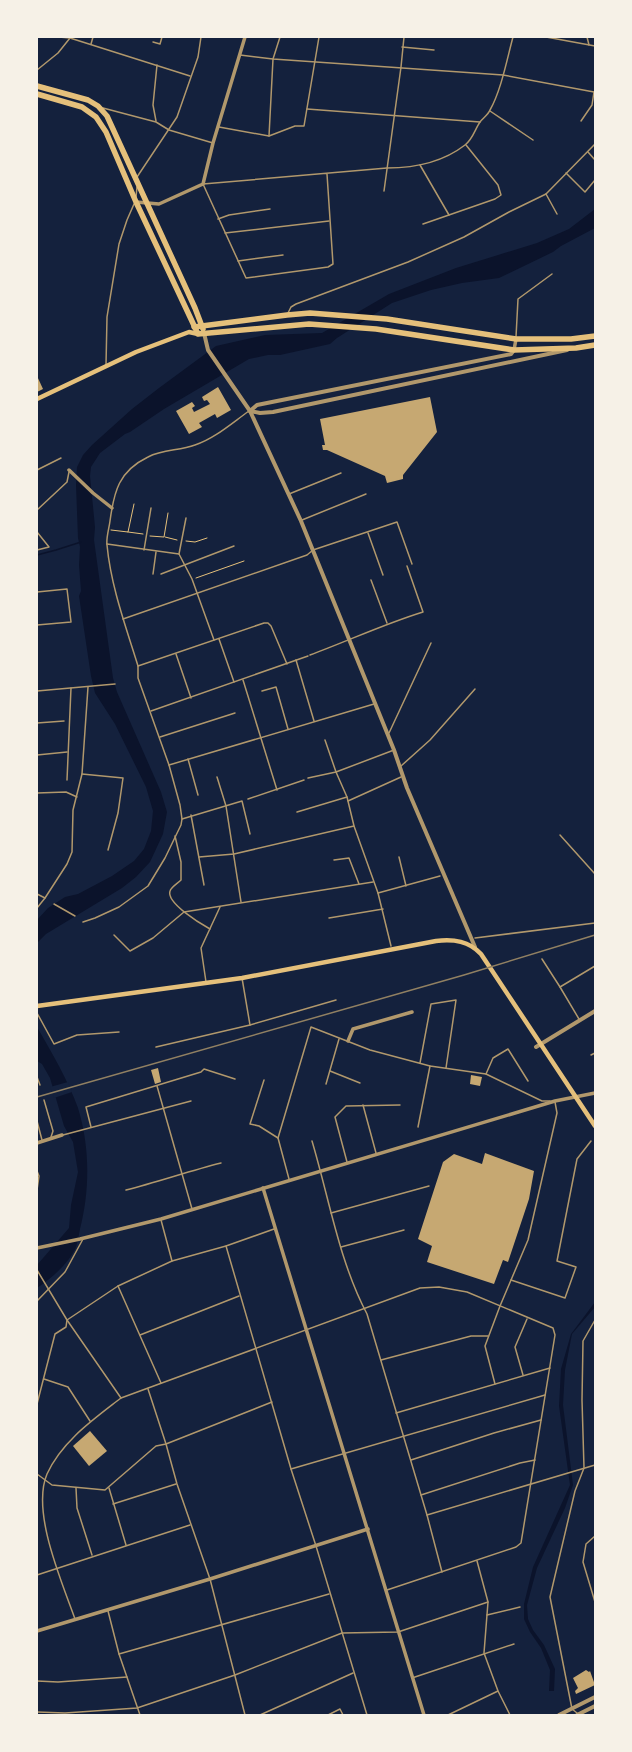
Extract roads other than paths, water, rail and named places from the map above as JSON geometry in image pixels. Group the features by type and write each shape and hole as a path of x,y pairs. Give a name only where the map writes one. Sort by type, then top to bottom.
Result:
{"main road":[{"path":"37,86 88,100 98,106 107,116 148,204 204,333"},
{"path":"37,94 82,107 96,117 106,132 136,202 198,334"},
{"path":"37,399 136,352 189,332 194,327 287,315 310,313 387,319 516,339 572,339 595,336"},
{"path":"189,332 198,334 309,324 376,329 514,350 576,348 595,345"},
{"path":"37,1006 206,984 447,940 466,943 475,947 482,954 595,1126"}],"street":[{"path":"136,202 159,204 203,184 213,143 240,55 244,37"},
{"path":"204,333 208,350 250,411 301,521 350,640 374,704 394,750 407,788 475,947"},
{"path":"198,334 205,341"},
{"path":"250,411 257,405 511,354 514,350 516,339"},
{"path":"250,411 260,414 273,412 576,348"},
{"path":"69,470 93,493 112,508"},
{"path":"536,1047 595,1011"},
{"path":"348,1041 353,1029 412,1012"},
{"path":"37,1248 82,1239 160,1219 212,1202 321,1171 347,1162 377,1155 555,1101 595,1093"},
{"path":"37,1143 62,1135"},
{"path":"263,1188 424,1715"},
{"path":"37,1631 210,1579 368,1529"},
{"path":"559,1715 595,1697"},
{"path":"578,1715 595,1706"}],"lane":[{"path":"59,37 70,38 91,44 190,76"},
{"path":"91,44 94,37"},
{"path":"153,42 160,44 162,37"},
{"path":"106,366 107,318 119,244 130,211 136,202 136,178 177,117 190,76 198,57 201,37"},
{"path":"269,136 273,59 280,37"},
{"path":"218,127 269,136 295,126 304,126 319,37"},
{"path":"384,191 395,116 404,37"},
{"path":"327,174 329,221 332,228 333,264 328,267 246,278 203,184 387,168 404,168 420,165 443,157 465,144 473,136 480,122 490,111 503,75 513,37"},
{"path":"546,37 595,46"},
{"path":"587,37 589,45"},
{"path":"37,70 58,54 70,38"},
{"path":"402,47 434,50"},
{"path":"240,55 273,59 503,75 594,91 592,105 581,121"},
{"path":"156,122 153,105 157,66"},
{"path":"98,106 107,110 156,122 169,130 213,143"},
{"path":"307,108 480,122"},
{"path":"490,111 533,140"},
{"path":"423,224 495,199 501,195 498,185 465,144"},
{"path":"287,315 291,307 296,304 408,262 464,237 509,212 546,194 595,144"},
{"path":"588,152 595,160"},
{"path":"420,165 449,215"},
{"path":"566,173 585,192 595,180"},
{"path":"546,194 557,214"},
{"path":"218,219 229,215 270,210"},
{"path":"225,233 329,221"},
{"path":"238,261 284,255"},
{"path":"516,339 518,299 552,274"},
{"path":"82,922 96,918 119,907 148,886 165,858 182,818 169,765 138,678 138,666 116,594 107,544 112,508 118,484 131,467 148,457 161,451 195,445 206,440 250,411"},
{"path":"37,470 61,458"},
{"path":"37,510 67,482 69,470"},
{"path":"288,494 341,473"},
{"path":"301,521 366,494"},
{"path":"144,550 151,508"},
{"path":"186,518 179,554 186,564 214,640"},
{"path":"123,619 196,592 307,555 313,550 346,538 368,533 397,522 412,564"},
{"path":"37,532 49,548 37,550"},
{"path":"368,533 383,575"},
{"path":"107,544 179,554"},
{"path":"160,574 234,546"},
{"path":"153,574 156,552"},
{"path":"151,711 309,656 350,640 387,623 423,612 407,566"},
{"path":"371,580 387,623"},
{"path":"37,592 66,589 71,622 37,625"},
{"path":"138,666 264,623 268,623 271,626 287,664"},
{"path":"219,639 234,682"},
{"path":"388,735 431,642"},
{"path":"176,654 191,698"},
{"path":"296,660 314,721"},
{"path":"243,680 277,790"},
{"path":"37,691 115,684"},
{"path":"262,690 276,686 288,729"},
{"path":"37,908 67,864 72,852 73,810 82,774 88,687"},
{"path":"67,780 67,752 71,688"},
{"path":"400,767 430,740 475,689"},
{"path":"169,765 374,704"},
{"path":"160,737 235,712"},
{"path":"37,723 64,721"},
{"path":"326,740 336,772 347,797 354,826 378,893 391,946"},
{"path":"308,778 336,772 394,750"},
{"path":"37,754 67,752"},
{"path":"188,759 198,795"},
{"path":"82,774 124,778 118,813 108,850"},
{"path":"217,777 226,806 240,902"},
{"path":"348,801 401,777"},
{"path":"248,799 304,780"},
{"path":"37,793 66,792 77,797"},
{"path":"297,812 347,797"},
{"path":"182,818 242,801 250,834"},
{"path":"191,816 204,885"},
{"path":"199,857 234,854 354,826"},
{"path":"560,835 595,874"},
{"path":"175,836 181,862 181,880 170,890 170,896 172,901 184,912 210,930"},
{"path":"399,857 406,886"},
{"path":"334,860 349,858 359,884"},
{"path":"378,893 440,876"},
{"path":"114,935 130,951 153,938 184,912 373,882"},
{"path":"37,894 45,898"},
{"path":"54,904 76,916"},
{"path":"206,984 201,948 220,907"},
{"path":"328,918 383,909"},
{"path":"475,938 595,923"},
{"path":"542,959 560,986 579,1020"},
{"path":"560,986 595,966"},
{"path":"242,978 250,1025"},
{"path":"156,1047 250,1025 336,1000"},
{"path":"420,1063 431,1004 456,1000 446,1068"},
{"path":"37,1013 54,1044 77,1035 119,1032"},
{"path":"289,1179 278,1138 311,1027 370,1050 430,1066 486,1074 542,1101 555,1101 557,1113 535,1218 528,1240 485,1346 495,1384"},
{"path":"326,1084 339,1039"},
{"path":"486,1074 492,1058 508,1049 528,1081"},
{"path":"591,1055 595,1053"},
{"path":"418,1126 430,1066"},
{"path":"91,1127 86,1107 201,1072 204,1069 235,1079"},
{"path":"330,1071 360,1083"},
{"path":"37,1077 40,1084"},
{"path":"264,1080 250,1124 259,1126 278,1138"},
{"path":"157,1086 192,1209"},
{"path":"44,1100 53,1131 51,1139"},
{"path":"62,1135 191,1100"},
{"path":"347,1162 335,1117 346,1106 400,1104"},
{"path":"363,1105 377,1155"},
{"path":"37,1121 42,1141"},
{"path":"312,1141 341,1247 358,1297 367,1314 427,1515 442,1572"},
{"path":"511,1280 565,1298 576,1267 557,1261 577,1159 591,1141"},
{"path":"126,1190 154,1183 182,1172 221,1163"},
{"path":"37,1171 39,1176 37,1190"},
{"path":"332,1213 429,1186"},
{"path":"160,1219 172,1261"},
{"path":"37,1404 55,1334 66,1327 67,1320 118,1286 172,1261 226,1246 276,1228"},
{"path":"341,1247 404,1230"},
{"path":"37,1301 65,1272 82,1239"},
{"path":"226,1246 239,1296 291,1469 316,1546 353,1673 367,1714 364,1715"},
{"path":"37,1270 47,1289 67,1320 121,1398"},
{"path":"118,1286 161,1383"},
{"path":"75,1620 46,1528 42,1502 46,1479 59,1454 90,1421 121,1398 420,1288 439,1287 467,1292 528,1318 549,1325 553,1328 555,1335 536,1460 521,1543 516,1547 477,1561 385,1590"},
{"path":"140,1335 239,1296"},
{"path":"523,1375 515,1347 528,1318"},
{"path":"578,1715 572,1709 550,1596 575,1491 584,1468 582,1400 583,1341 595,1320"},
{"path":"381,1360 471,1336 488,1336"},
{"path":"396,1413 550,1368"},
{"path":"44,1379 68,1387 90,1421"},
{"path":"148,1389 190,1525 210,1579 246,1715"},
{"path":"291,1469 545,1395"},
{"path":"37,1474 46,1479 52,1485 105,1490 156,1446 166,1444 272,1402"},
{"path":"411,1460 494,1433 541,1420"},
{"path":"421,1495 520,1463 536,1460"},
{"path":"427,1515 532,1482 595,1465"},
{"path":"113,1504 177,1484"},
{"path":"76,1488 77,1508 92,1556"},
{"path":"109,1488 126,1545"},
{"path":"37,1575 190,1525"},
{"path":"595,1536 586,1544 583,1562 595,1601"},
{"path":"477,1561 488,1602 484,1653 498,1691 510,1715"},
{"path":"120,1654 330,1594"},
{"path":"37,1712 65,1713 137,1708 235,1675 342,1633 398,1632 488,1602"},
{"path":"487,1615 520,1607"},
{"path":"108,1609 120,1654 140,1715"},
{"path":"412,1678 514,1644"},
{"path":"260,1715 353,1673"},
{"path":"37,1681 58,1682 127,1677"},
{"path":"448,1715 498,1691"},
{"path":"328,1715 340,1709 343,1715"}],"water":[{"path":"595,209 595,228 561,246 553,252 499,278 462,283 431,290 392,303 330,344 280,355 268,355 249,359 164,409 125,434 100,453 91,467 90,476 95,527 94,540 113,678 117,692 161,792 167,812 163,834 150,862 136,877 122,888 46,934 37,943 37,920 48,908 65,897 78,894 112,876 134,861 144,849 151,831 153,811 146,787 115,724 95,693 91,676 79,596 81,591 79,565 80,547 78,538 76,485 77,467 83,455 132,409 216,346 265,335 322,333 389,294 456,268 537,243 569,229"},
{"path":"37,1027 65,1077 78,1108 87,1153 87,1184 86,1199 76,1247 60,1270 37,1288 37,1265 69,1228 71,1205 78,1172 73,1142 64,1126 50,1078 42,1064 37,1061"},
{"path":"595,1302 595,1307 572,1334 565,1370 563,1405 573,1485 565,1508 537,1568 527,1605 528,1619 533,1630 544,1645 555,1669 554,1691 549,1691 550,1670 541,1648 530,1632 524,1619 524,1604 533,1567 570,1485 559,1406 561,1369 571,1334"}],"waterway":[{"path":"37,555 81,542"}],"railway":[{"path":"37,1097 464,975 595,935"}]}
